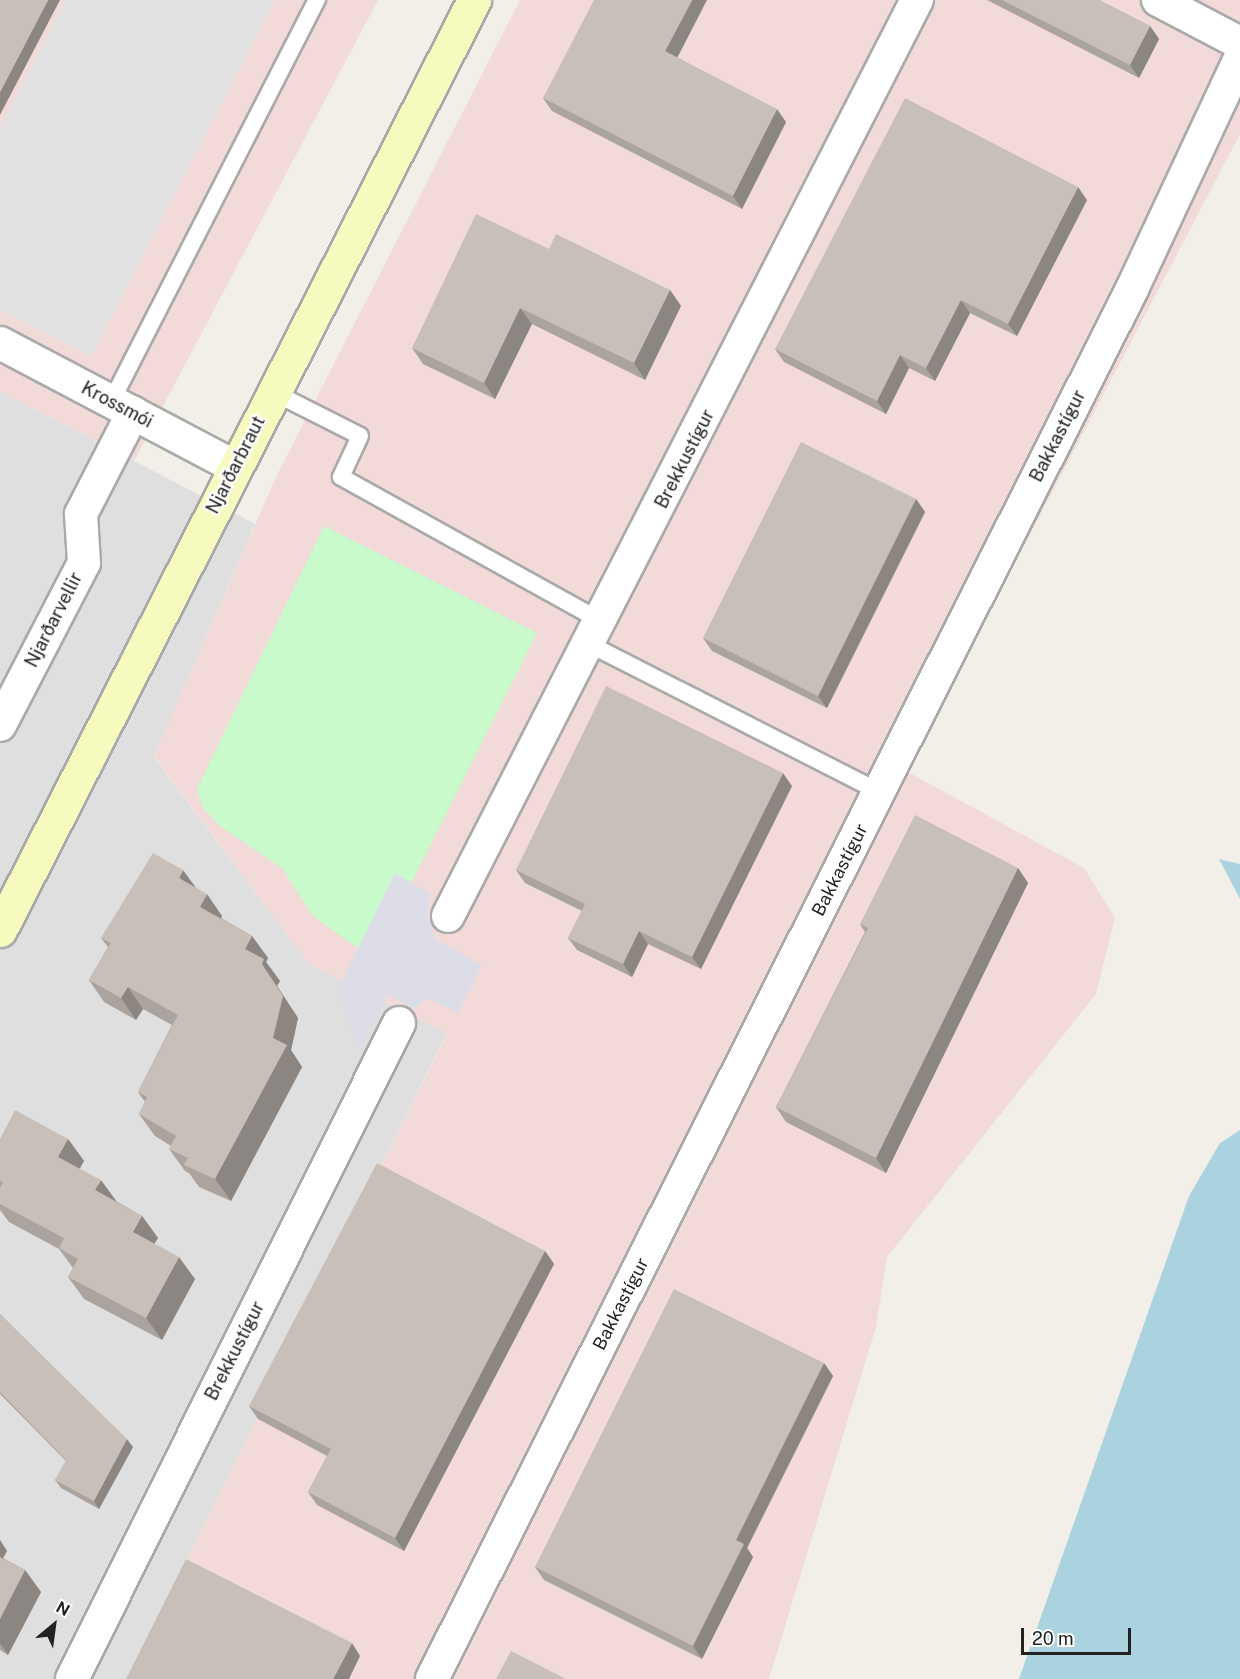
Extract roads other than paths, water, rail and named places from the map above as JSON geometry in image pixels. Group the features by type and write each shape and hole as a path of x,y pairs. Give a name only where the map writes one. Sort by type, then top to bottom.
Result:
{"main road":[{"name":"Njarðarbraut","path":"0,930 474,0"}],"street":[{"name":"Brekkustígur","path":"448,916 597,633 917,0"},
{"path":"1158,0 1240,44"},
{"name":"Bakkastígur","path":"432,1679 1132,289 1240,58"},
{"name":"Krossmói","path":"0,343 235,467"},
{"name":"Njarðarvellir","path":"0,725 84,563 81,514 122,407"},
{"name":"Brekkustígur","path":"72,1679 399,1023"}],"lane":[{"path":"122,407 317,0"},
{"path":"273,392 360,436 340,477 597,633 879,792"}],"water":[{"path":"1219,859 1240,864 1240,899"},
{"path":"1240,1130 1240,1679 1019,1679 1189,1196 1220,1143"}]}
